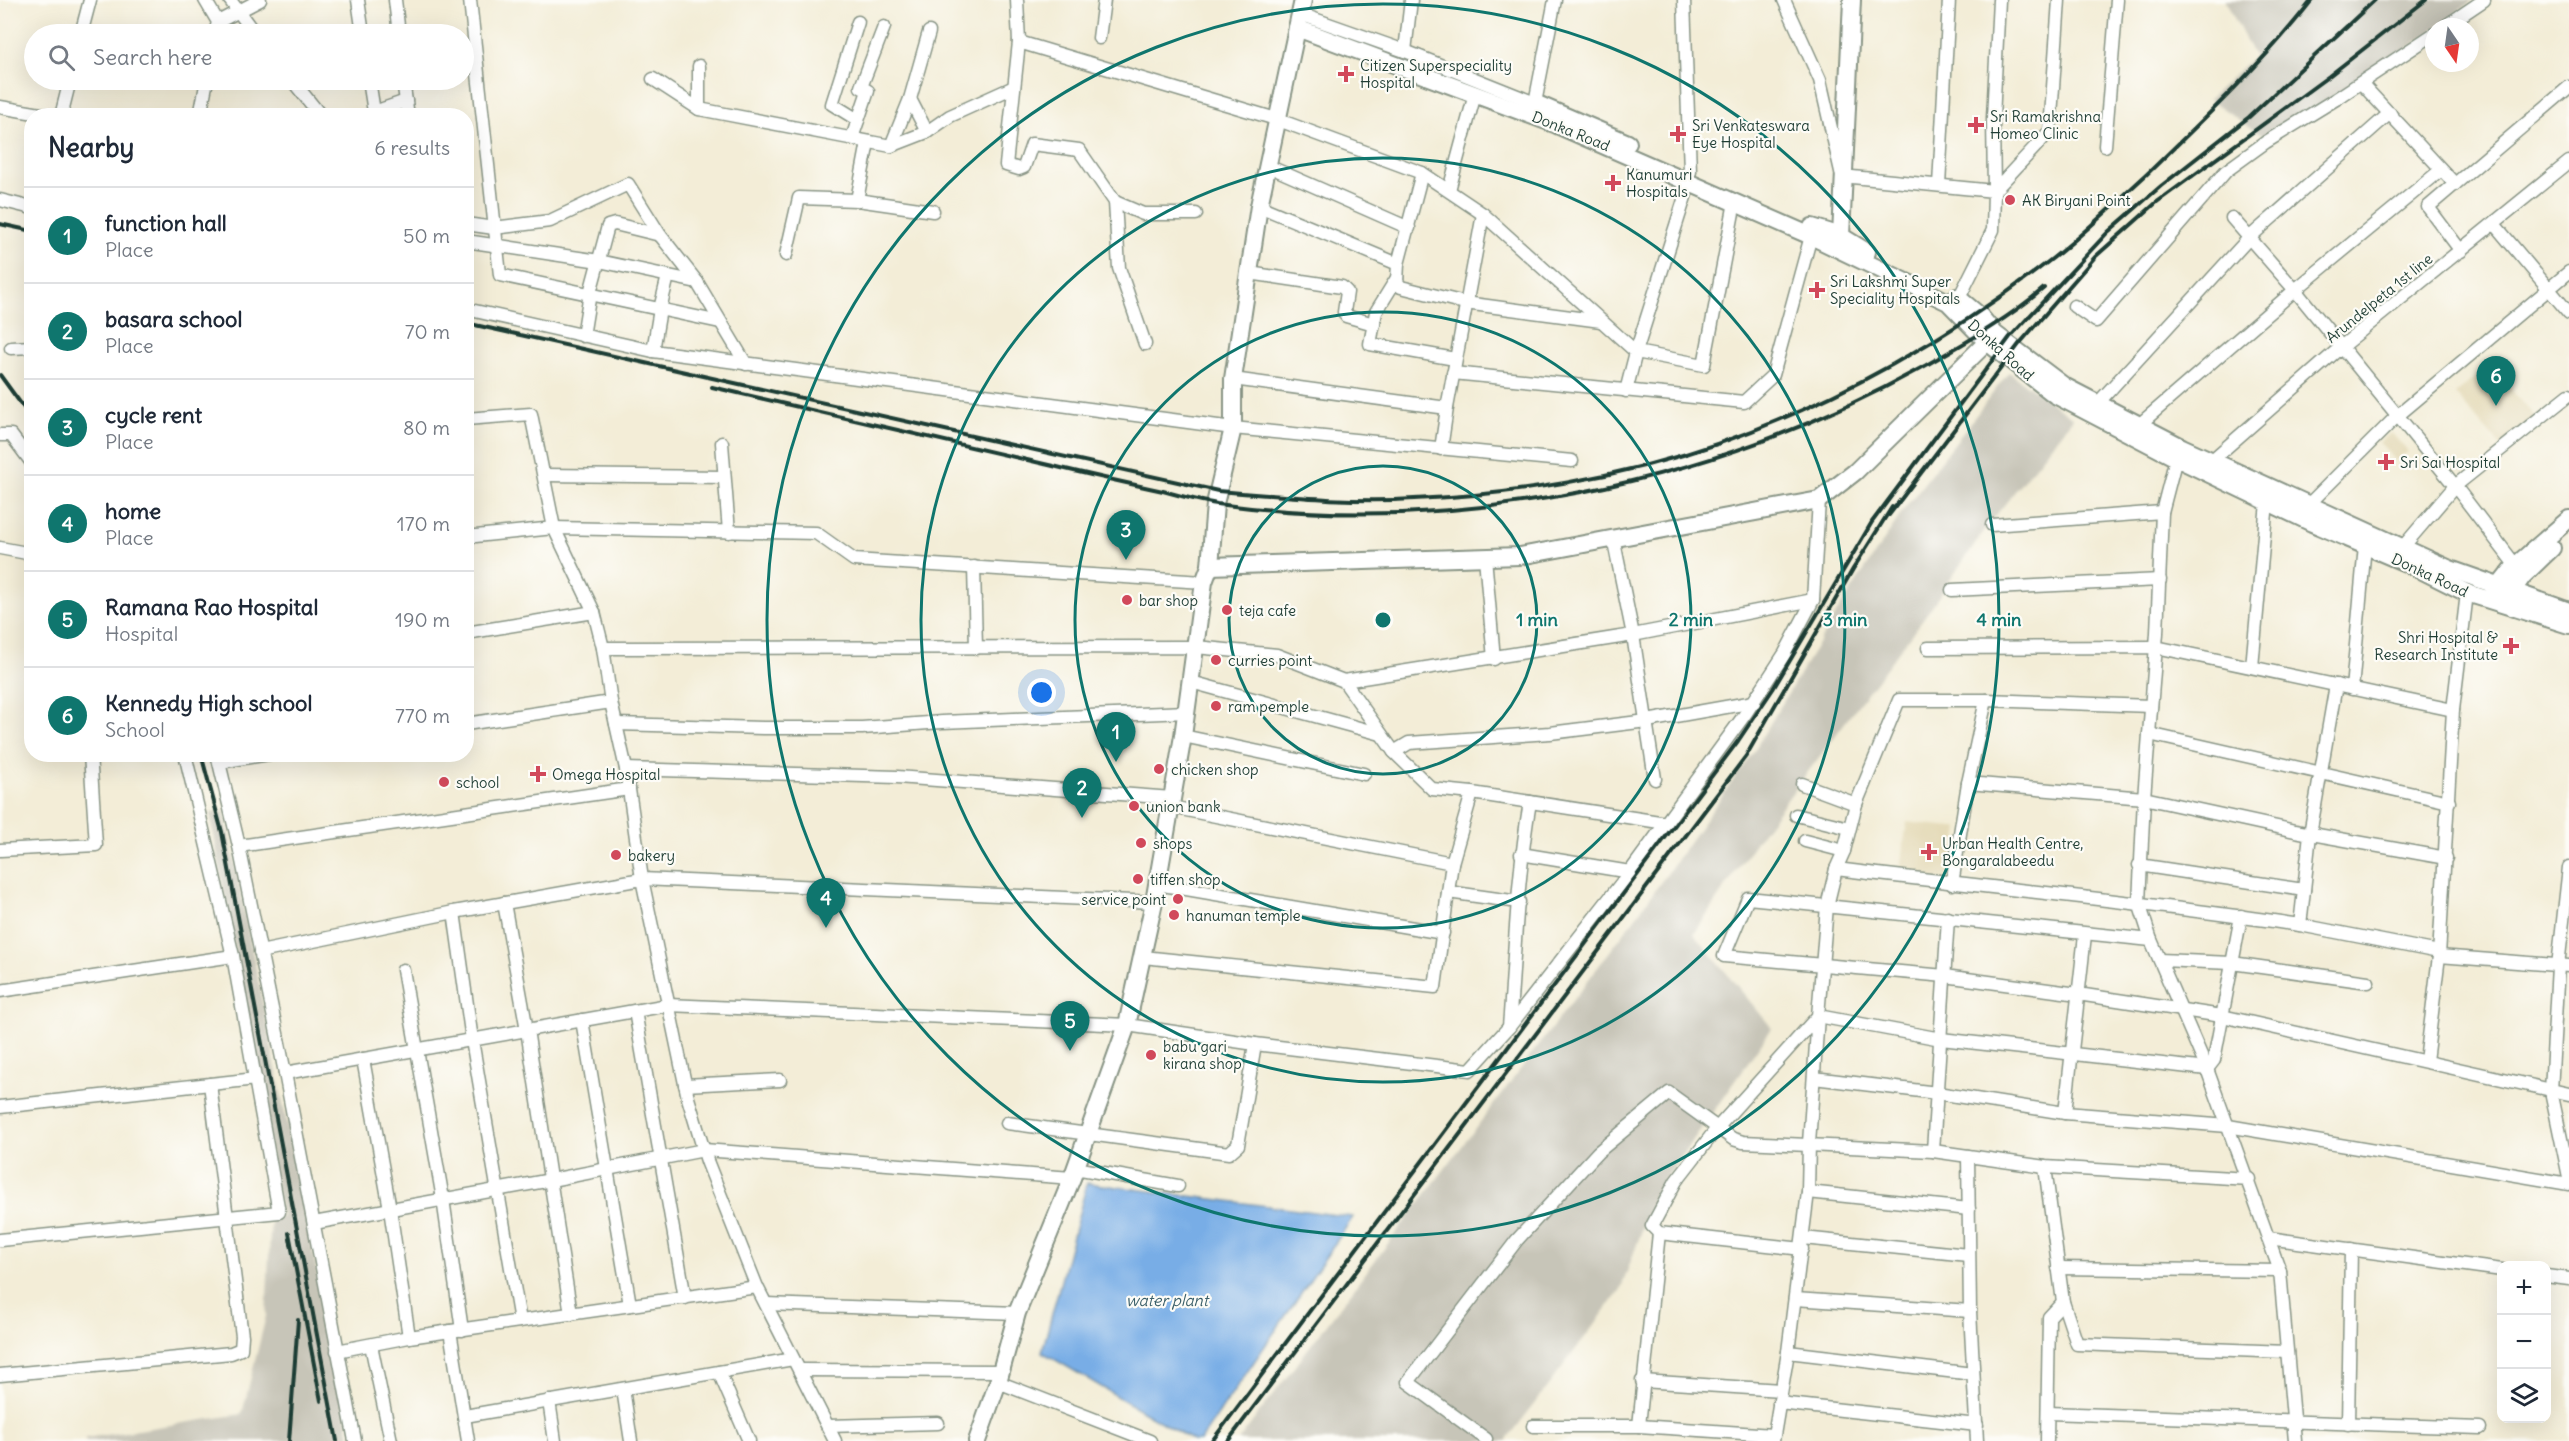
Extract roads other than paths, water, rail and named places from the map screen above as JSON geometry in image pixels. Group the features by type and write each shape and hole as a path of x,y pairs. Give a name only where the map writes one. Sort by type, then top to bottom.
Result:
{"street":[{"path":"84,24 90,0"},
{"path":"205,0 214,24"},
{"path":"230,0 247,24"},
{"path":"221,24 237,12 260,0"},
{"path":"358,0 362,24"},
{"path":"395,0 398,24"},
{"path":"470,0 470,24"},
{"path":"1017,0 1019,42 1006,165 1018,169 1024,167 1032,144 1079,150 1115,202 1119,268 1145,344"},
{"path":"1099,38 1104,0"},
{"path":"1405,51 1411,0"},
{"path":"1535,103 1555,0"},
{"path":"1626,391 1690,177 1684,0"},
{"path":"1784,0 1820,80 1842,176"},
{"path":"1841,236 1852,0"},
{"path":"1939,185 1949,0"},
{"path":"1959,298 1993,230 1993,118 1999,0"},
{"path":"1994,191 2050,131 2059,0"},
{"path":"2104,146 2117,0"},
{"path":"2457,18 2484,0"},
{"path":"977,1441 1000,1377 1017,1313 1073,1173 1127,1025 1143,957 1187,712 1204,582 1210,566 1215,504 1233,428 1233,379 1259,206 1300,14"},
{"name":"Donka Road","path":"1300,14 1405,51 1587,124 1735,202 1948,302 1987,342 2055,395 2267,502 2467,593 2500,596 2569,611"},
{"name":"Donka Road","path":"1300,14 1475,94 1690,177 1819,230 1841,236 1852,244 1959,298 1995,334 2050,377 2098,403 2211,461 2402,548 2500,596 2569,625"},
{"path":"858,22 832,104 858,120"},
{"path":"852,138 868,91 861,87 884,27"},
{"path":"891,146 910,99 929,32"},
{"path":"2074,306 2096,321 2226,171 2266,142 2425,40"},
{"path":"1019,42 1276,119 1422,173 1483,214 1636,352 1704,365 1735,202"},
{"path":"699,66 699,109"},
{"path":"653,79 699,109 891,146 927,132 950,116 1014,87"},
{"path":"2361,83 2455,184"},
{"path":"2461,251 2428,207 2569,87"},
{"path":"63,108 68,90"},
{"path":"202,108 205,90"},
{"path":"299,90 314,108"},
{"path":"369,90 369,108"},
{"path":"404,90 407,108"},
{"path":"474,90 500,275 720,322"},
{"path":"1449,190 1475,94"},
{"path":"910,99 927,132"},
{"path":"386,108 406,101"},
{"path":"0,106 24,111"},
{"path":"2098,403 2250,237 2390,113"},
{"path":"857,200 868,142"},
{"name":"Arundelpeta 1st line","path":"2211,461 2342,347 2495,225 2569,162"},
{"path":"1268,166 1409,228"},
{"path":"2140,424 2295,290 2441,170"},
{"path":"1422,173 1398,264 1397,282 1401,286 1465,303 1601,321"},
{"path":"1842,176 1994,191"},
{"path":"474,225 494,228 550,220 628,184 660,235 697,282 747,364"},
{"path":"786,255 799,198 857,200 933,211"},
{"path":"0,200 24,206"},
{"path":"1115,202 1143,214 1196,214"},
{"path":"1259,206 1398,264"},
{"path":"1442,449 1446,408 1483,214"},
{"path":"2232,218 2342,347 2396,417 2455,486 2519,571"},
{"path":"583,336 590,293 608,226 615,224 660,235"},
{"path":"2495,225 2569,313"},
{"path":"1453,373 1744,402 1773,375 1811,236"},
{"path":"474,242 599,261 697,282"},
{"path":"2308,505 2396,417 2569,272"},
{"path":"1249,273 1342,287 1347,292 1344,312 1346,316 1374,324"},
{"path":"653,351 668,276"},
{"path":"1397,278 1376,312 1370,340 1372,345 1455,359"},
{"path":"474,311 653,351 747,364 1233,428 1572,461"},
{"path":"1210,566 1520,556 1819,500 1855,472 1987,342"},
{"path":"12,348 24,347"},
{"path":"1233,379 1446,408"},
{"path":"2402,548 2455,486 2569,395"},
{"path":"474,418 531,414 554,528 594,612 603,648 611,702 626,769 642,879 685,1084 704,1150 757,1287 835,1441"},
{"path":"0,435 11,435 24,452"},
{"path":"722,443 729,532"},
{"path":"2176,458 2162,512 2156,647 2139,865 2139,903 2151,940 2207,1069 2249,1179 2280,1271 2295,1441"},
{"path":"544,475 724,477"},
{"path":"285,1073 669,1005 1127,1025 1255,1044 1470,1070 1509,1027 1630,872 1754,702 1785,653 1813,600 1819,500"},
{"path":"2252,667 2267,502"},
{"path":"1992,525 2162,512"},
{"path":"2500,596 2519,571 2569,519"},
{"path":"474,536 554,528 816,533 854,560 1204,582"},
{"path":"2519,571 2569,534"},
{"path":"1613,537 1633,635 1655,778"},
{"path":"2352,689 2365,545"},
{"path":"0,548 24,552"},
{"path":"1485,557 1494,659"},
{"path":"974,567 976,648"},
{"path":"1952,590 2160,580"},
{"path":"2426,1061 2439,954 2453,710 2467,593"},
{"path":"603,648 1196,647 1277,655 1344,681 1494,659 1633,635 1813,600"},
{"path":"474,632 594,612"},
{"path":"1928,648 2156,647 2453,710"},
{"path":"1344,681 1394,752 1432,789 1666,823"},
{"path":"1191,682 1381,734"},
{"path":"2300,925 2310,834 2336,685"},
{"path":"1533,1426 1639,1426 1773,1438 1803,1244 1827,906 1856,804 1899,700 1986,700 2151,706"},
{"path":"1952,884 1968,783 1986,700"},
{"path":"474,723 611,702"},
{"path":"1394,752 1409,743 1550,733 1647,721 1754,702"},
{"path":"616,724 862,728 942,722 1187,712"},
{"path":"2149,734 2449,802"},
{"path":"1183,736 1364,774"},
{"path":"0,850 96,845 91,762"},
{"path":"0,1240 279,1212 233,956 187,762"},
{"path":"219,762 239,846 285,1073 355,1441"},
{"path":"626,769 897,777 1172,803 1452,863"},
{"path":"1968,783 2144,798 2310,834 2446,858"},
{"path":"1802,784 1856,804"},
{"path":"239,846 629,789"},
{"path":"1143,957 1435,987 1452,863 1472,793"},
{"path":"1509,1027 1521,854 1530,802"},
{"path":"1796,815 1849,828"},
{"path":"1804,841 1844,851"},
{"path":"1521,854 1630,872"},
{"path":"2139,865 2304,890"},
{"path":"2569,867 2564,966 2551,1091 2569,1177"},
{"path":"1836,869 2241,916 2300,925 2439,954 2564,966"},
{"path":"260,952 454,912 642,879 1154,902"},
{"path":"1157,884 1443,933"},
{"path":"1448,892 1519,902"},
{"path":"2151,940 2085,935 1948,918 1748,898 1724,956 1945,976 2222,1016 2569,1094"},
{"path":"504,903 527,1030 571,1314"},
{"path":"454,912 472,1040 520,1321"},
{"path":"2207,1069 2214,1060 2241,916"},
{"path":"1933,1151 1948,918"},
{"path":"2065,1113 2085,935"},
{"path":"0,991 233,956"},
{"path":"2160,960 2232,963 2368,982"},
{"path":"403,970 443,1199 468,1441"},
{"path":"635,1011 685,1298"},
{"path":"1818,1016 1941,1039 2207,1069"},
{"path":"1818,1016 1718,1127 1676,1181 1652,1226 1659,1233 1968,1255"},
{"path":"582,1020 630,1305"},
{"path":"1007,1123 1229,1152 1238,1145 1255,1044"},
{"path":"363,1059 390,1209 409,1337"},
{"path":"1814,1078 1936,1093 2065,1113 2228,1126 2569,1184"},
{"path":"0,1107 256,1079"},
{"path":"685,1084 780,1080"},
{"path":"0,1375 236,1352 241,1349 242,1336 210,1084"},
{"path":"1486,1439 1408,1382 1517,1240 1598,1152 1669,1093 1733,1139 1743,1142 1809,1143 1933,1151 2045,1167 2249,1179"},
{"path":"314,1223 704,1150 1073,1173 1178,1186"},
{"path":"1968,1156 1968,1255 1977,1441"},
{"path":"2045,1167 2063,1302 2077,1344 2287,1352"},
{"path":"1808,1192 1969,1209"},
{"path":"1639,1426 1659,1233"},
{"path":"2268,1238 2497,1269"},
{"path":"2348,1424 2351,1249"},
{"path":"2058,1268 2280,1271"},
{"path":"2551,1277 2569,1279"},
{"path":"337,1351 409,1337 757,1287"},
{"path":"1795,1299 1970,1311"},
{"path":"2047,1441 2049,1317 2063,1302"},
{"path":"766,1304 1017,1313"},
{"path":"371,1345 391,1441"},
{"path":"1788,1352 1973,1374"},
{"path":"465,1416 793,1359"},
{"path":"800,1370 1000,1377 1150,1441"},
{"path":"719,1372 749,1441"},
{"path":"1642,1381 1781,1390"},
{"path":"623,1389 632,1441"},
{"path":"549,1401 555,1441"},
{"path":"1779,1403 1977,1425"},
{"path":"2048,1413 2480,1428"},
{"path":"828,1426 938,1423"}],"water":[{"name":"water plant","path":"1087,1183 1353,1217 1200,1441 1193,1441 1042,1352"}],"railway":[{"path":"474,325 1218,491 1316,498 1389,500 1452,497 1529,489 1644,466 1717,444 1762,427 1850,387 1934,340 2015,287 2089,227 2211,112 2312,0"},
{"path":"1212,1441 1738,741 1773,689 1872,522 2010,337 2108,232 2161,186 2249,117 2375,0"},
{"path":"1889,515 2020,343 2095,257 2157,202 2329,76 2426,0"},
{"path":"0,224 24,229"},
{"path":"712,387 1217,504 1308,512 1399,513 1490,506 1580,492 1669,471 1755,444 1840,409 1921,368 2000,321 2044,288"},
{"path":"0,375 24,408"},
{"path":"1228,1441 1746,756 1853,569 1892,507"},
{"path":"203,762 222,832 337,1441"},
{"path":"289,1233 321,1401"},
{"path":"289,1441 298,1320"}],"place":[{"name":"Citizen Superspeciality Hospital","path":"1346,74"},
{"name":"Sri Ramakrishna Homeo Clinic","path":"1976,125"},
{"name":"Sri Venkateswara Eye Hospital","path":"1678,134"},
{"name":"Kanumuri Hospitals","path":"1613,183"},
{"name":"AK Biryani Point","path":"2010,200"},
{"name":"Sri Lakshmi Super Speciality Hospitals","path":"1817,290"},
{"name":"Kennedy High school","path":"2496,406"},
{"name":"Sri Sai Hospital","path":"2386,462"},
{"name":"cycle rent","path":"1126,560"},
{"name":"bar shop","path":"1127,600"},
{"name":"teja cafe","path":"1227,610"},
{"name":"Shri Hospital & Research Institute","path":"2511,646"},
{"name":"curries point","path":"1216,660"},
{"name":"ram pemple","path":"1216,706"},
{"name":"function hall","path":"1116,762"},
{"name":"chicken shop","path":"1159,769"},
{"name":"Omega Hospital","path":"538,774"},
{"name":"school","path":"444,782"},
{"name":"union bank","path":"1134,806"},
{"name":"basara school","path":"1082,818"},
{"name":"shops","path":"1141,843"},
{"name":"Urban Health Centre, Bongaralabeedu","path":"1929,852"},
{"name":"bakery","path":"616,855"},
{"name":"tiffen shop","path":"1138,879"},
{"name":"service point","path":"1178,899"},
{"name":"hanuman temple","path":"1174,915"},
{"name":"home","path":"826,928"},
{"name":"Ramana Rao Hospital","path":"1070,1051"},
{"name":"babu gari kirana shop","path":"1151,1055"}]}
